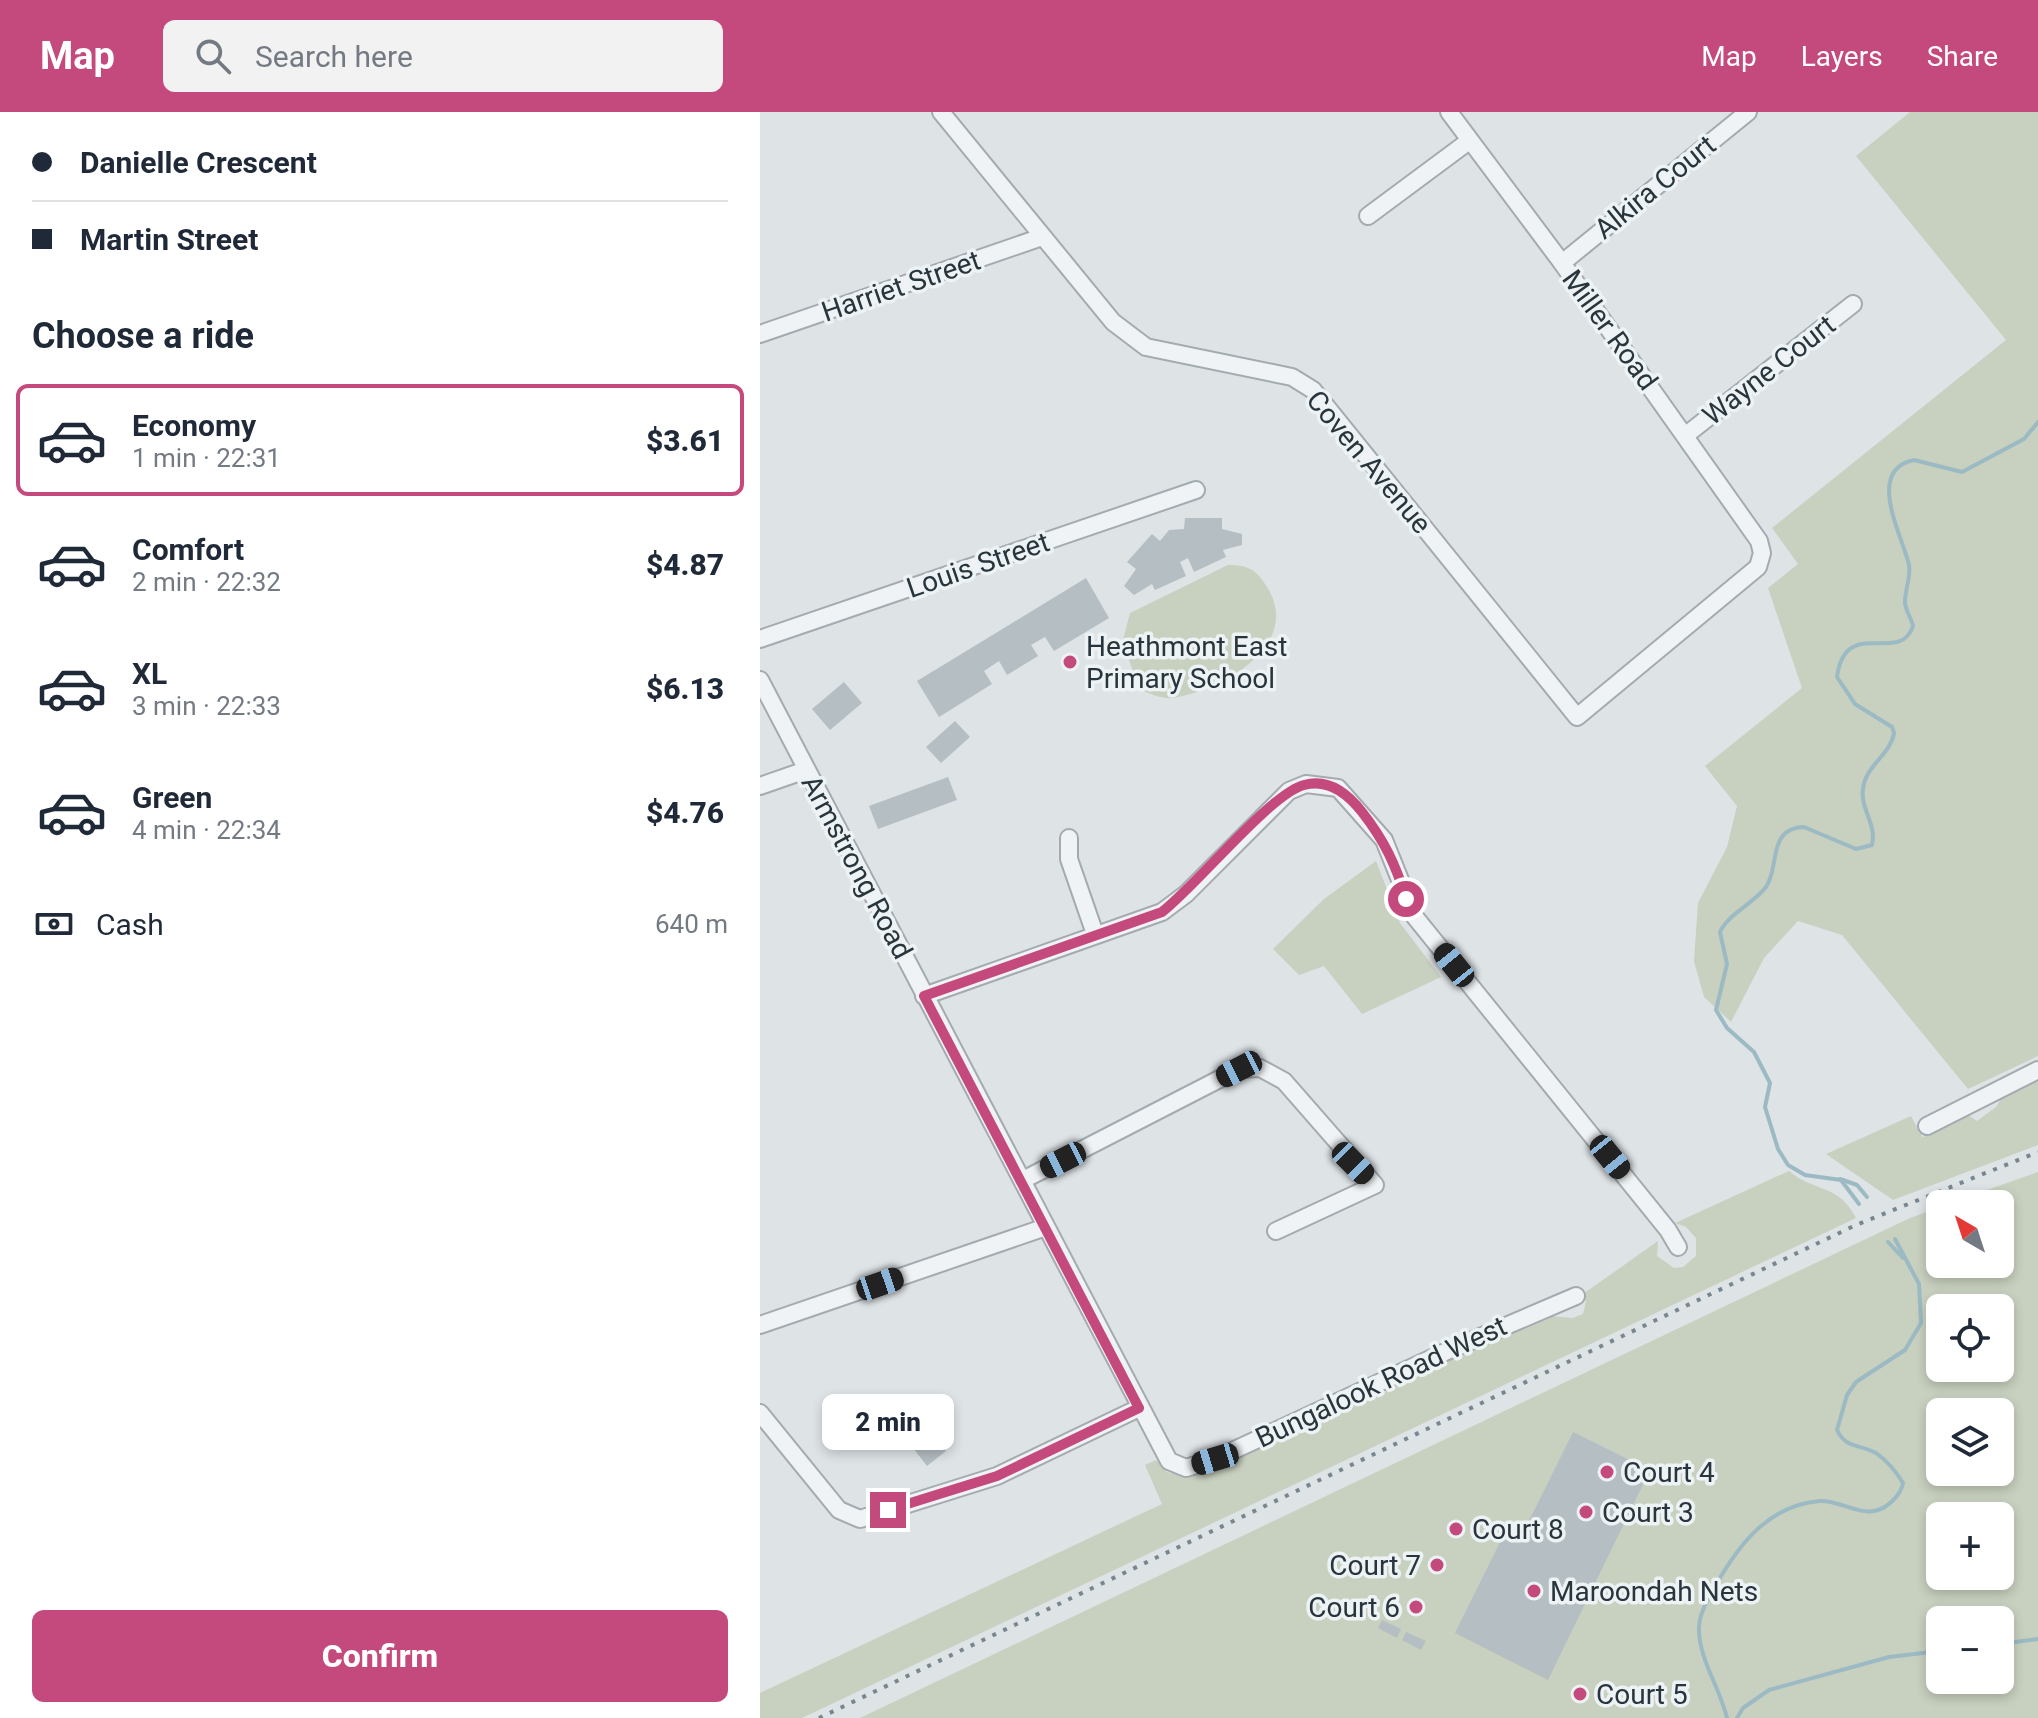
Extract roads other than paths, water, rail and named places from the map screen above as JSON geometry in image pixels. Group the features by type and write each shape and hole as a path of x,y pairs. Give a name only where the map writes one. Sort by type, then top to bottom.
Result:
{"street":[{"name":"Coven Avenue","path":"941,112 1113,322 1146,347 1292,377 1313,390 1577,717 1758,567 1762,553"},
{"name":"Miller Road","path":"1449,112 1686,435 1759,541 1762,553"},
{"name":"Alkira Court","path":"1562,263 1748,112"},
{"path":"1368,216 1469,141"},
{"name":"Harriet Street","path":"760,334 1042,237"},
{"name":"Wayne Court","path":"1686,435 1853,304"},
{"name":"Louis Street","path":"760,639 1196,490"},
{"name":"Armstrong Road","path":"760,680 1139,1408 1169,1461 1186,1468"},
{"path":"760,786 806,770"},
{"path":"924,996 1162,912 1186,894 1289,791 1306,784 1338,788 1384,840 1415,917 1668,1230 1678,1247"},
{"path":"1069,838 1069,859 1095,934"},
{"path":"1023,1180 1239,1069 1260,1068 1284,1081 1375,1185 1276,1231"},
{"path":"1927,1126 2038,1070"},
{"path":"760,1325 1046,1227"},
{"name":"Bungalook Road West","path":"1186,1468 1215,1459 1445,1352 1576,1296"},
{"path":"760,1413 839,1510 860,1519 997,1476 1139,1408"}],"waterway":[{"path":"1859,1204 1841,1180 1805,1175 1788,1165 1778,1149 1765,1107 1770,1083 1754,1052 1727,1028 1716,1010 1727,964 1720,932 1729,919 1766,887 1779,841 1792,829 1804,827 1856,849 1872,845 1863,789 1868,774 1888,747 1894,733 1892,727 1855,704 1837,677 1842,659 1850,648 1861,644 1897,642 1906,637 1913,626 1905,602 1909,565 1890,505 1892,476 1899,466 1914,460 1962,472 2024,439 2038,422"},
{"path":"1840,1179 1857,1185 1867,1197"},
{"path":"1727,1718 1703,1653 1699,1625 1707,1601 1735,1555 1758,1529 1785,1510 1820,1501 1860,1511 1874,1511 1888,1504 1902,1488 1903,1483 1884,1459 1849,1443 1837,1430 1847,1395 1856,1382 1905,1350 1921,1323 1919,1284 1895,1239"},
{"path":"1888,1242 1903,1258"},
{"path":"2014,1642 2038,1639"},
{"path":"1737,1718 1743,1708 1769,1690 1889,1657 1926,1653"}],"railway":[{"path":"819,1718 1856,1225 2038,1152"}],"place":[{"name":"Heathmont East Primary School","path":"1070,662"},
{"name":"Court 4","path":"1607,1472"},
{"name":"Court 3","path":"1586,1512"},
{"name":"Court 8","path":"1456,1529"},
{"name":"Court 7","path":"1437,1565"},
{"name":"Maroondah Nets","path":"1534,1591"},
{"name":"Court 6","path":"1416,1607"},
{"name":"Court 5","path":"1580,1694"}]}
